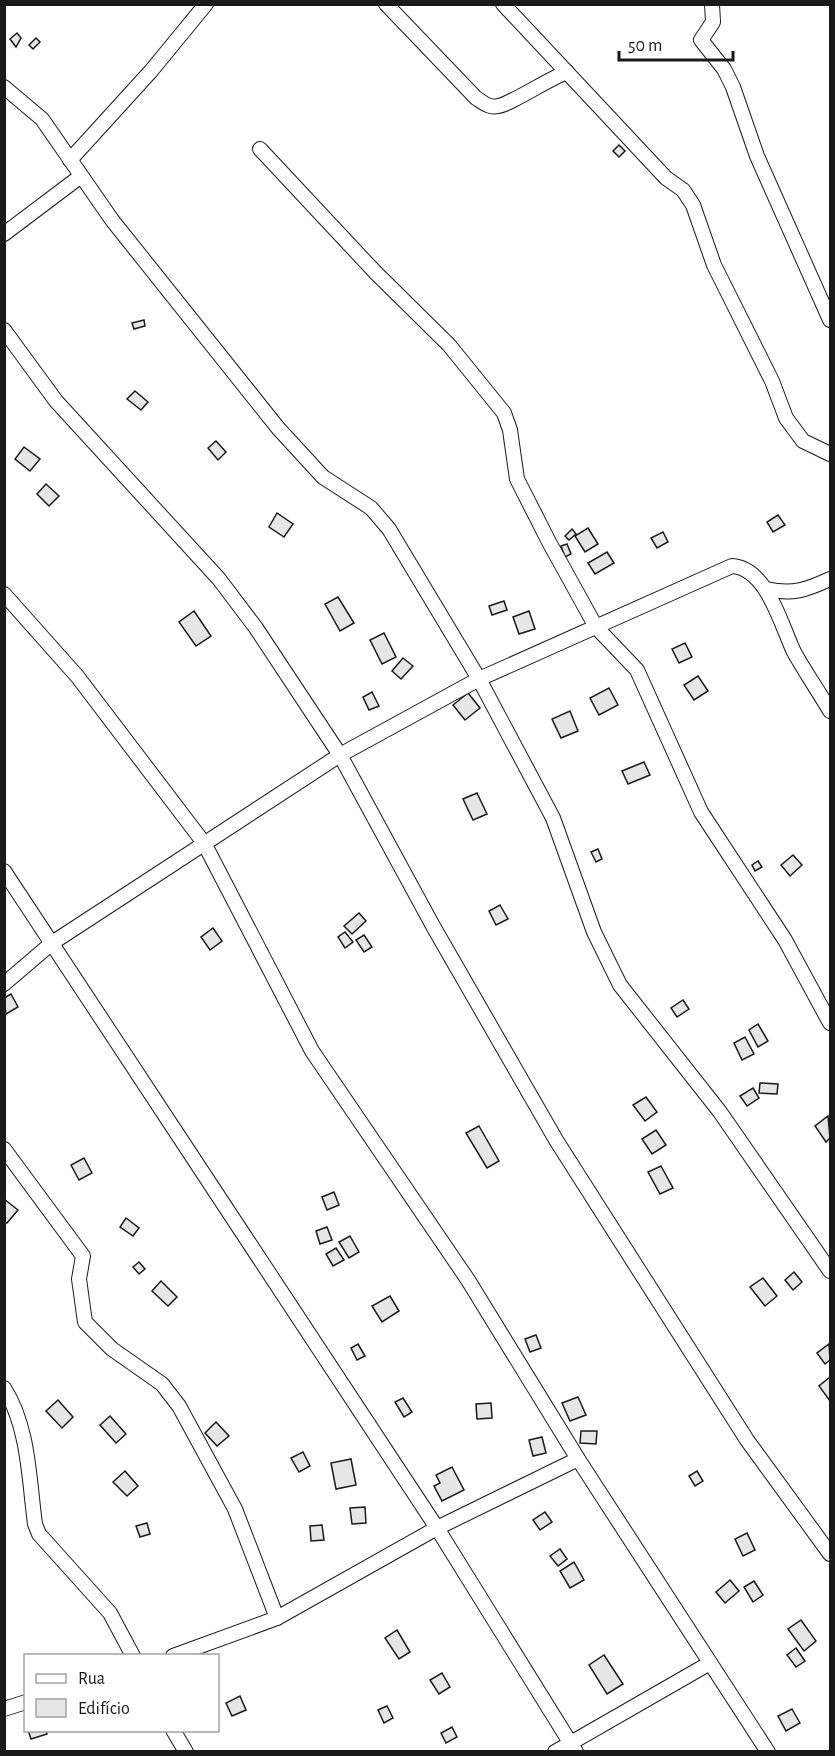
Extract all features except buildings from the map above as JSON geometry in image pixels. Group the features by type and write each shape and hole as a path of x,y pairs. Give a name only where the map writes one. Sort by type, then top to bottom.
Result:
{"street":[{"path":"70,160 151,71 206,4"},
{"path":"386,4 476,98 489,106 501,106 531,88 567,72"},
{"path":"503,4 666,178 683,190 693,205 714,265 772,381 786,417 803,441 831,454"},
{"path":"712,4 713,22 701,40 724,69 734,87 757,156 831,320"},
{"path":"4,87 42,119 112,220 278,428 322,477 370,508 389,529 479,678 553,818 594,932 620,985 720,1112 831,1270"},
{"path":"260,149 375,272 449,345 504,413 510,430 517,479 596,627 637,670 701,812 785,940 831,1023"},
{"path":"4,234 81,176"},
{"path":"4,330 56,401 219,579 256,628 340,755 433,926 555,1140 747,1440 831,1554"},
{"path":"4,984 52,943 340,755 479,678 732,566 741,566 766,590 795,652 831,711"},
{"path":"766,590 786,594 806,590 831,579"},
{"path":"4,594 77,676 204,843 312,1051 468,1280 578,1460 768,1752"},
{"path":"4,871 437,1528 573,1747"},
{"path":"4,1149 83,1256 78,1279 85,1322 112,1349 162,1384 179,1407 235,1509 276,1618"},
{"path":"4,1388 11,1398 24,1443 39,1534 110,1613 132,1654"},
{"path":"178,1654 276,1618 437,1528 578,1460"},
{"path":"555,1752 573,1747 710,1663"},
{"path":"4,1709 24,1703"},
{"path":"173,1732 186,1752"}]}
